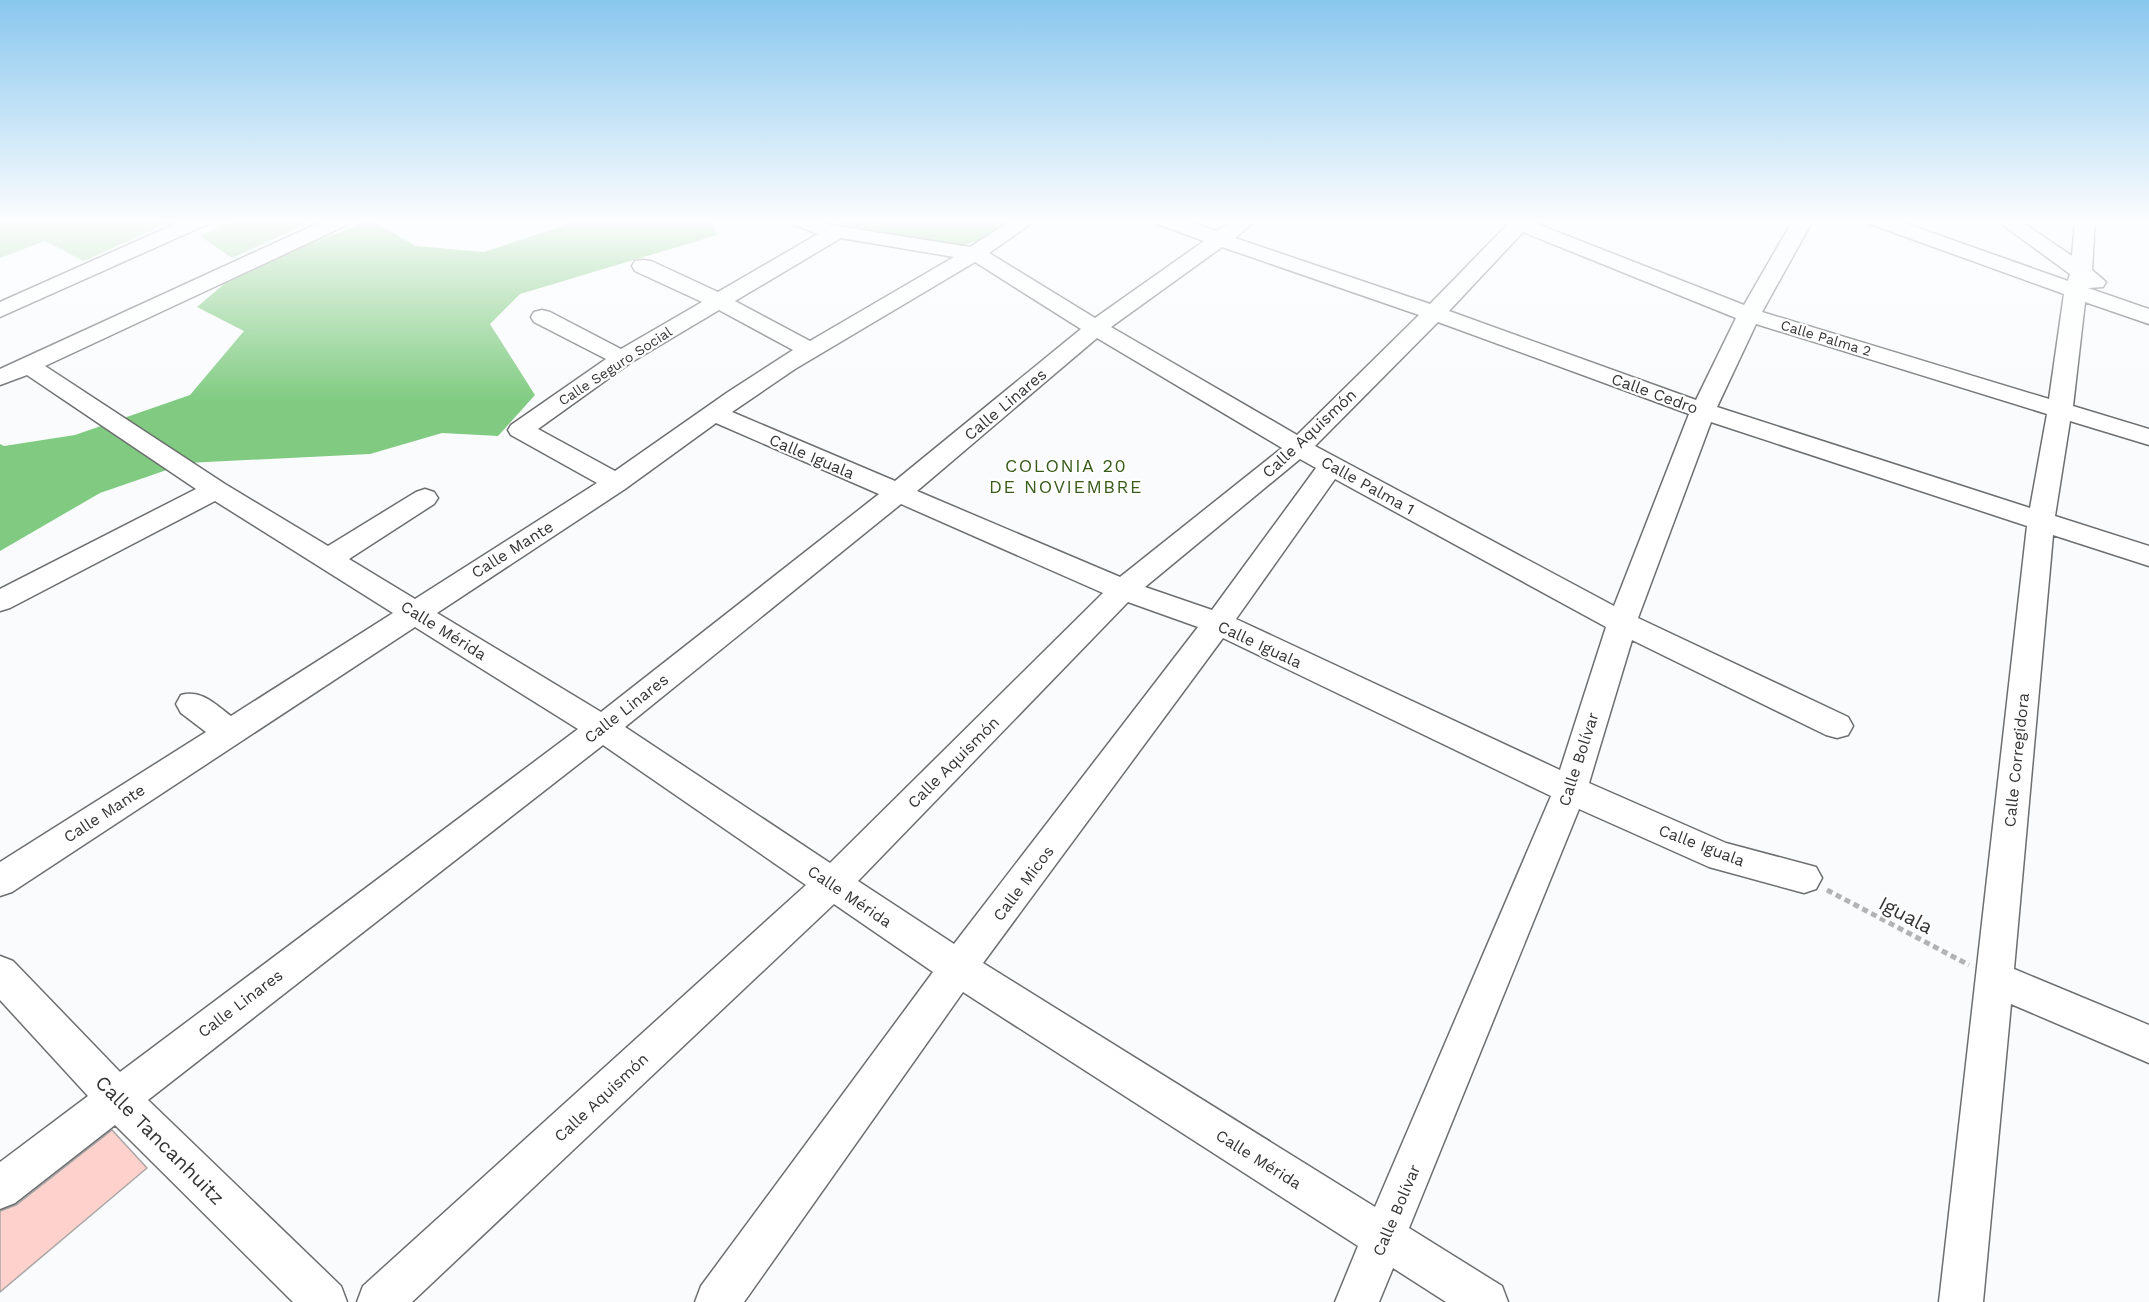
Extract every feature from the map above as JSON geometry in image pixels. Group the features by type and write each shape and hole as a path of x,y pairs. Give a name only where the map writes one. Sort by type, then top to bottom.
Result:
{"street":[{"path":"0,310 65,281"},
{"path":"0,378 210,281"},
{"path":"675,281 719,301 810,350"},
{"name":"Calle Seguro Social","path":"616,483 520,430 622,358 754,281"},
{"name":"Calle Mante","path":"0,881 228,731 616,483 714,413 810,350 930,281"},
{"name":"Calle Palma 1","path":"1019,281 1331,466 1622,622 1838,726"},
{"name":"Calle Linares","path":"0,1188 116,1097 602,728 898,493 1096,328 1163,281"},
{"name":"Calle Cedro","path":"1339,281 1703,411 2149,556"},
{"name":"Calle Aquismón","path":"379,1302 832,884 1123,590 1300,446 1463,281"},
{"name":"Calle Palma 2","path":"1664,281 1749,315 2149,437"},
{"name":"Calle Bolívar","path":"1357,1302 1570,790 1622,622 1703,411 1749,315 1768,281"},
{"name":"Calle Corregidora","path":"1961,1302 2041,522 2078,281"},
{"path":"2107,281 2149,315"},
{"path":"542,317 622,358"},
{"name":"Calle Mérida","path":"28,365 216,490 602,728 958,968 1486,1302"},
{"name":"Calle Iguala","path":"714,413 1123,590 1218,623 1570,790 1721,856 1804,878"},
{"name":"Calle Micos","path":"717,1302 958,968 1218,623 1331,466"},
{"path":"0,601 216,490"},
{"path":"329,558 425,498"},
{"path":"192,704 228,731"},
{"name":"Calle Tancanhuitz","path":"0,973 116,1097 325,1302"},
{"path":"1993,978 2149,1044"}],"path":[{"name":"Iguala","path":"1804,878 1993,978"}],"green space":[{"path":"231,281 564,281 520,294 490,324 535,395 498,436 442,433 370,454 187,463 100,493 0,551 0,444 4,446 75,435 190,395 244,331 197,307"}],"building":[{"path":"112,1130 147,1168 0,1292 0,1211 16,1205"}],"district":[{"name":"COLONIA 20 DE NOVIEMBRE","path":"1066,476"}]}
